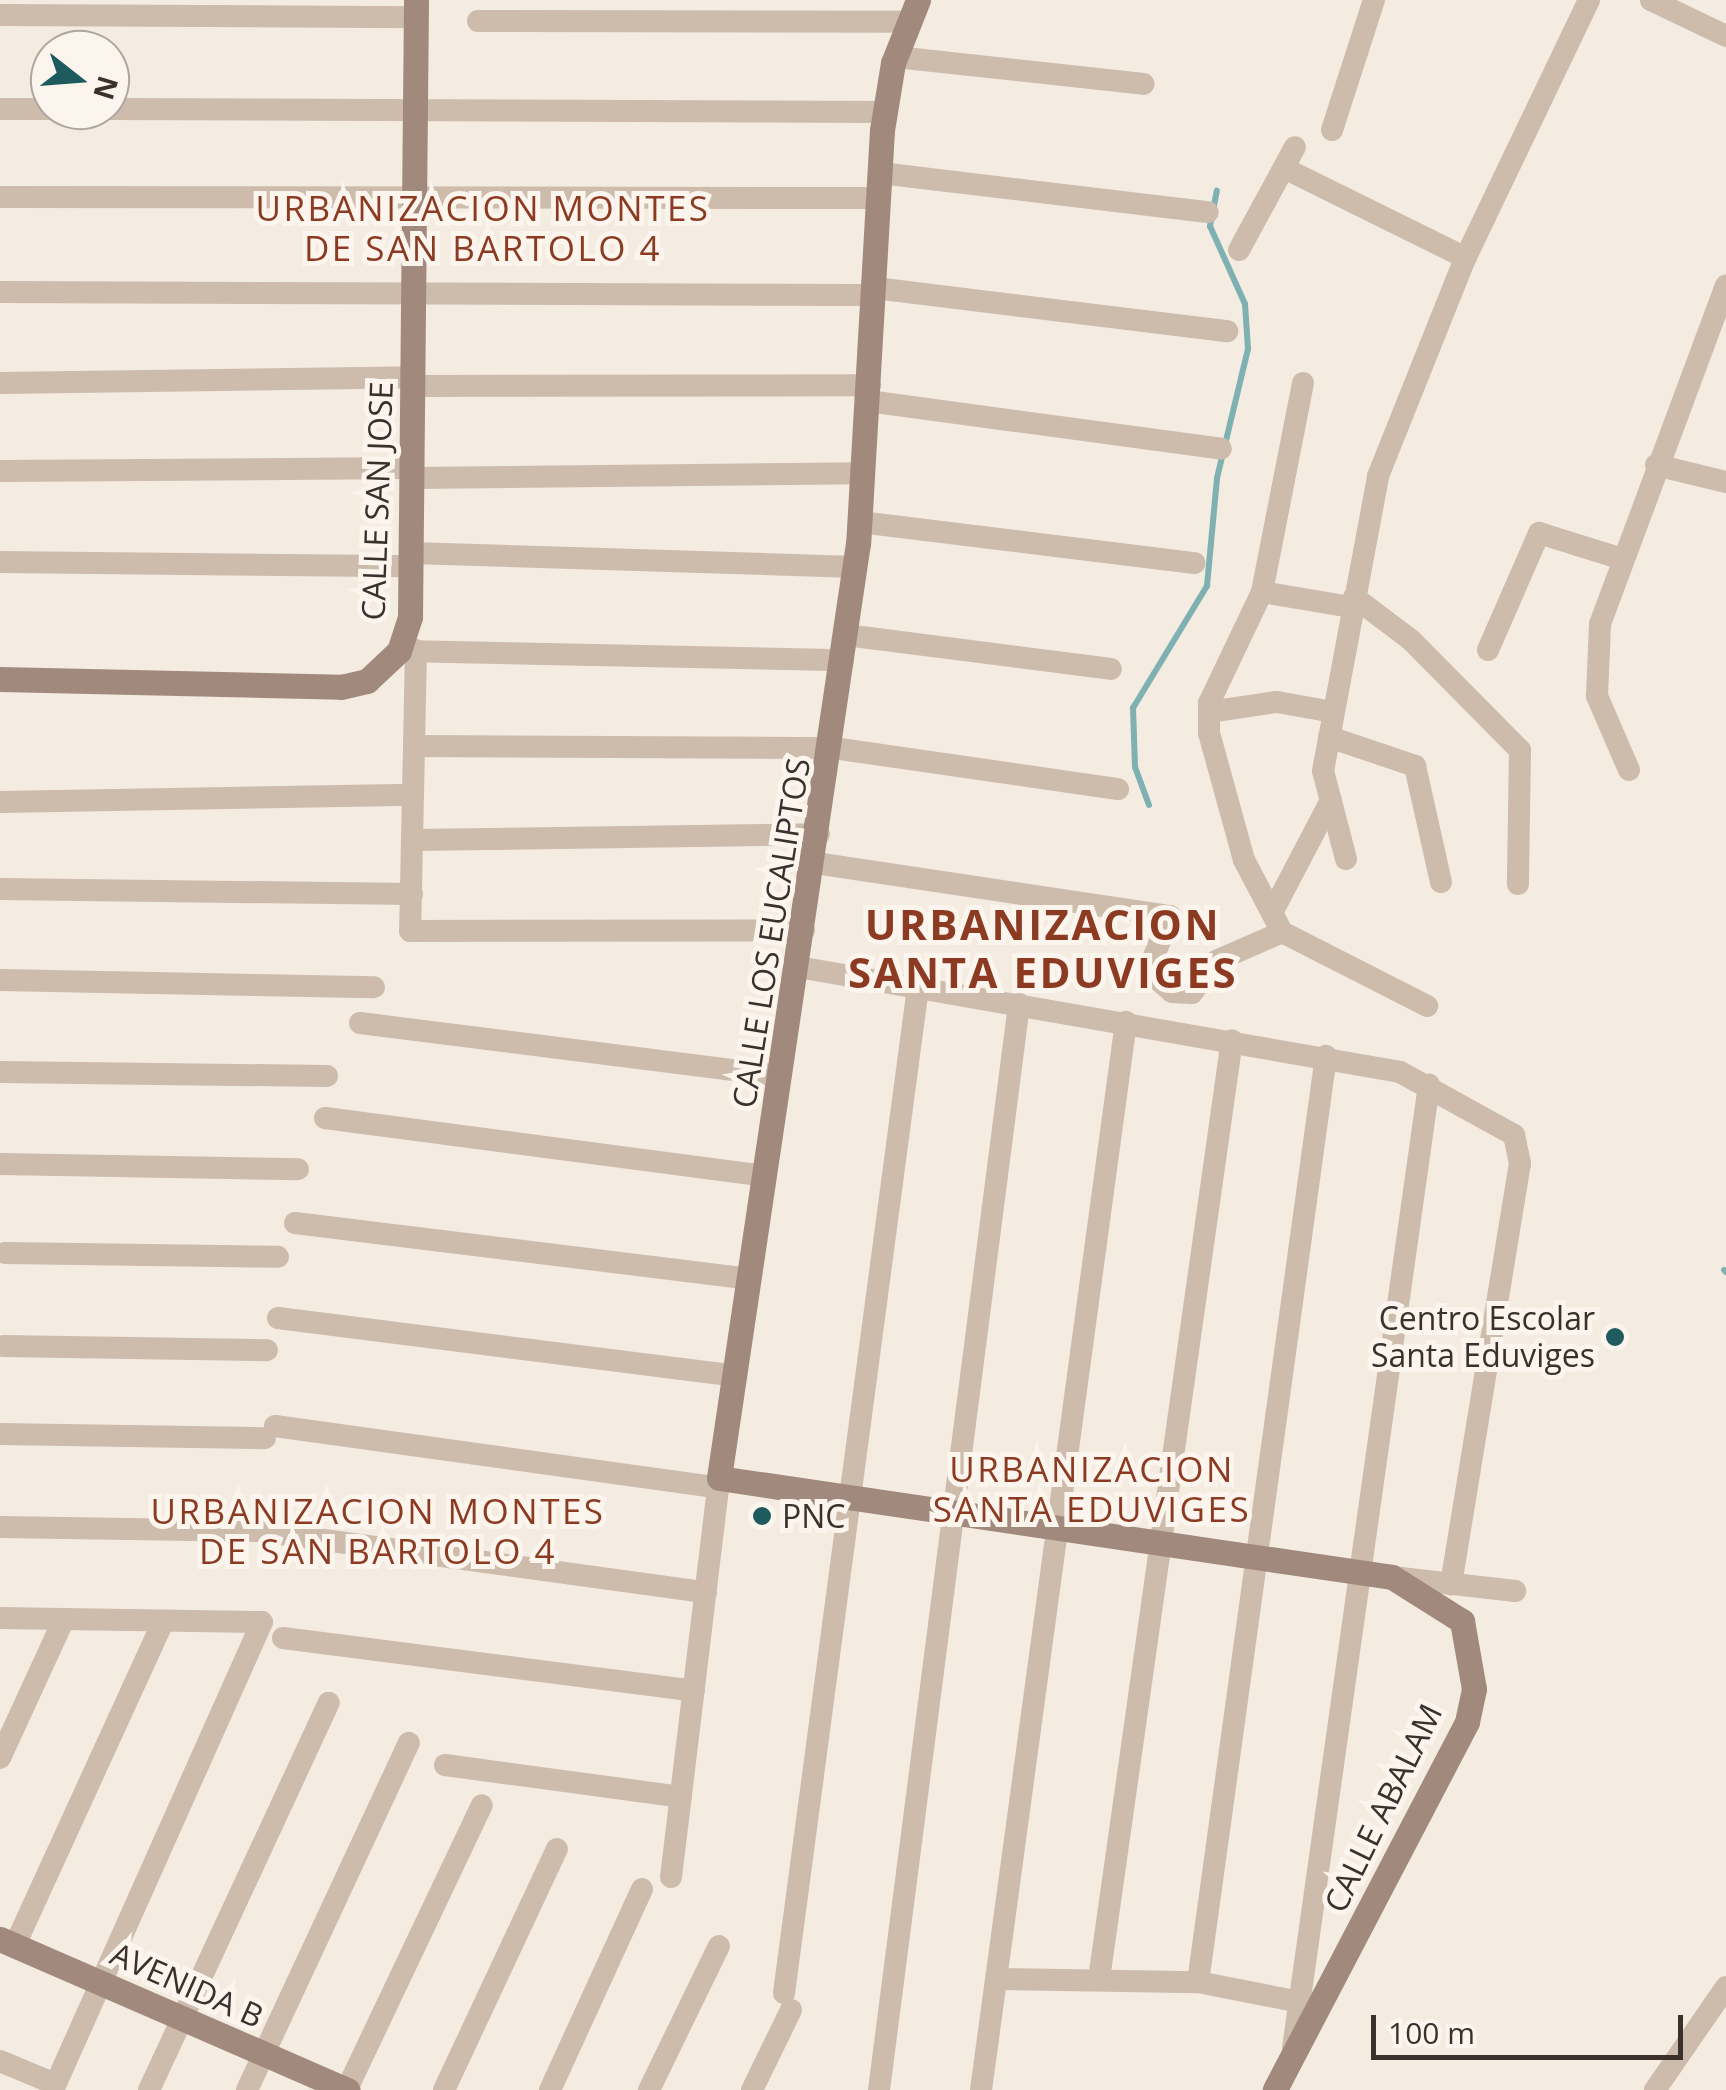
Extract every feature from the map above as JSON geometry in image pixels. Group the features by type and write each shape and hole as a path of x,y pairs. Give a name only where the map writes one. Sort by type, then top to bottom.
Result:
{"street":[{"path":"1332,130 1374,0"},
{"path":"1346,859 1331,800 1329,737 1378,476 1466,258 1589,0"},
{"path":"1651,0 1726,36"},
{"path":"0,15 416,8"},
{"name":"CALLE SAN JOSE","path":"0,679 340,686 367,681 408,650 417,198 416,8"},
{"path":"478,21 914,11"},
{"name":"CALLE LOS EUCALIPTOS","path":"671,1877 719,1482 833,748 856,567 885,112 896,57 914,11"},
{"path":"896,57 1144,84"},
{"path":"0,109 30,109"},
{"path":"130,110 885,112"},
{"path":"1239,250 1290,171 1295,147"},
{"path":"1290,171 1466,258"},
{"path":"0,197 417,198 880,186 1208,212"},
{"path":"1629,770 1597,696 1600,624 1619,558 1726,286"},
{"path":"0,292 875,292 1226,330"},
{"path":"0,384 414,381 869,393 1221,448"},
{"path":"1303,382 1262,592 1209,712 1244,860 1277,921 1427,1006"},
{"path":"1656,466 1726,482"},
{"path":"0,471 863,473"},
{"path":"860,522 1194,563"},
{"path":"1488,650 1539,533 1619,558"},
{"path":"0,562 411,559 856,567"},
{"path":"1262,592 1353,602 1411,640 1520,750 1518,884"},
{"path":"804,930 410,931 414,746 408,650 845,648 1111,669"},
{"path":"1209,712 1277,702 1334,712"},
{"path":"1329,737 1415,766 1441,882"},
{"path":"414,746 833,748 1118,788"},
{"path":"0,802 413,795"},
{"path":"815,863 1170,916 1148,970 1172,992 1192,994 1216,961 1277,921 1331,800"},
{"path":"412,840 820,834"},
{"path":"0,889 412,894"},
{"path":"798,967 1326,1056 1429,1085 1514,1135 1520,1162 1451,1584"},
{"path":"0,980 374,986"},
{"path":"752,2090 788,2002 918,987"},
{"path":"870,2084 1018,1004"},
{"path":"981,2090 1061,1524 1126,1022"},
{"path":"360,1024 780,1076"},
{"path":"1099,1979 1157,1543 1232,1040"},
{"path":"1198,1982 1326,1056"},
{"path":"0,1072 327,1076"},
{"path":"1291,2062 1363,1574 1429,1085"},
{"path":"325,1118 765,1176"},
{"path":"0,1164 298,1168"},
{"path":"295,1223 750,1278"},
{"path":"5,1253 278,1257"},
{"path":"278,1318 735,1376"},
{"path":"3,1346 268,1350"},
{"path":"0,1434 270,1432 850,1496 1061,1524 1257,1562 1515,1591"},
{"path":"0,1527 269,1532 706,1592"},
{"name":"CALLE ABALAM","path":"1275,2090 1467,1722 1474,1689 1462,1621 1392,1577"},
{"path":"0,1618 262,1622 98,1981 54,2087 0,2061"},
{"path":"0,1758 64,1619"},
{"path":"7,1942 163,1620"},
{"path":"283,1638 694,1692"},
{"path":"149,2090 179,2017 328,1704"},
{"path":"247,2090 409,1743"},
{"path":"445,1765 681,1797"},
{"path":"347,2090 482,1805"},
{"path":"444,2090 557,1849"},
{"path":"550,2090 642,1889"},
{"name":"AVENIDA B","path":"7,1942 347,2090"},
{"path":"649,2090 718,1946"},
{"path":"997,1979 1198,1982 1300,2002"},
{"path":"1655,2090 1726,1987"}],"waterway":[{"path":"1149,805 1135,767 1133,708 1207,586 1217,478 1248,349 1245,304 1210,226 1217,191"}],"place":[{"name":"Centro Escolar Santa Eduviges","path":"1615,1337"},
{"name":"PNC","path":"762,1516"}],"district":[{"name":"URBANIZACION MONTES DE SAN BARTOLO 4","path":"483,228"},
{"name":"URBANIZACION SANTA EDUVIGES","path":"1043,948"},
{"name":"URBANIZACION SANTA EDUVIGES","path":"1092,1489"},
{"name":"URBANIZACION MONTES DE SAN BARTOLO 4","path":"378,1531"}]}
